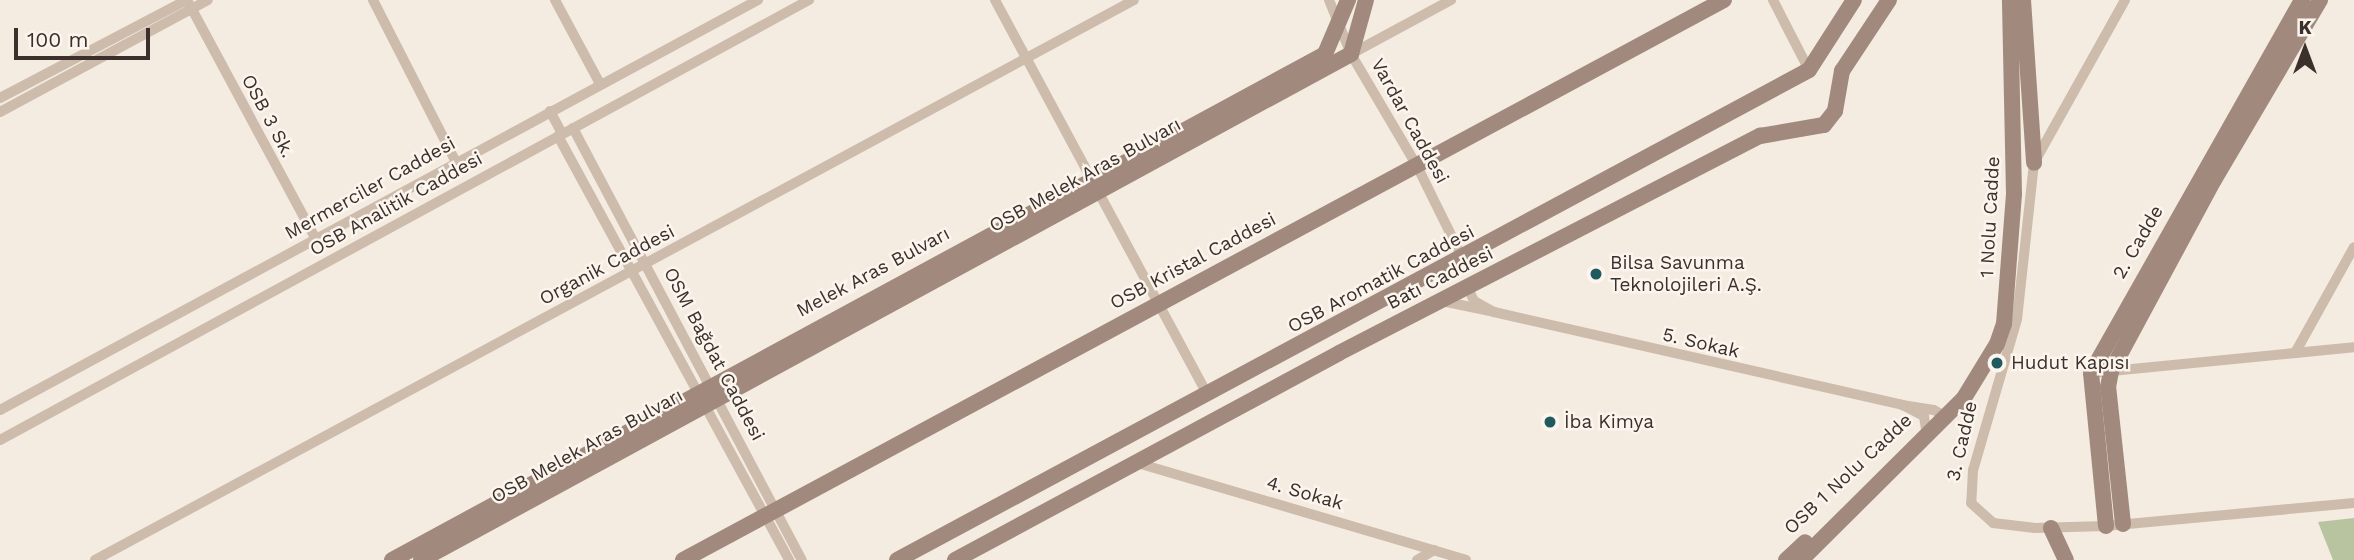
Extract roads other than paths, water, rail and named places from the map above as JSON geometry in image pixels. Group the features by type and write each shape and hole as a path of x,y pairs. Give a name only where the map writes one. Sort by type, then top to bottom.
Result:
{"street":[{"path":"0,98 189,3 208,0"},
{"path":"373,0 456,162"},
{"path":"555,0 600,85"},
{"name":"Mermerciler Caddesi","path":"0,410 600,85 739,5 758,0"},
{"name":"OSB Analitik Caddesi","path":"0,440 809,0"},
{"path":"995,0 1160,302 1208,396"},
{"name":"Organik Caddesi","path":"95,560 1135,0"},
{"name":"Vardar Caddesi","path":"1329,0 1351,54 1417,166 1463,258"},
{"path":"1096,184 1325,54 1348,0"},
{"path":"1351,54 1366,0"},
{"path":"1351,54 1451,0"},
{"name":"OSB Kristal Caddesi","path":"683,560 1724,0"},
{"path":"1773,0 1809,71"},
{"name":"OSB Aromatik Caddesi","path":"897,560 1208,396 1809,71 1854,0"},
{"name":"Batı Caddesi","path":"955,560 1134,462 1765,133 1807,131 1824,125 1835,111 1842,71 1889,0"},
{"name":"1 Nolu Cadde","path":"1946,417 1977,382 2004,324 2014,194 2010,0"},
{"name":"3. Cadde","path":"2023,0 2034,163 2020,301 1973,470 1970,503 1993,523 2051,528 2106,526 2354,503"},
{"path":"2034,163 2125,0"},
{"name":"2. Cadde","path":"2091,373 2302,0"},
{"name":"2. Cadde","path":"2123,524 2108,387 2111,370 2214,180 2320,0"},
{"path":"0,112 189,3"},
{"name":"OSB 3 Sk.","path":"189,3 315,239"},
{"name":"OSB Melek Aras Bulvarı","path":"421,560 709,394 1096,184 1351,54"},
{"name":"OSM Bağdat Caddesi","path":"550,111 631,272 709,394"},
{"name":"OSM Bağdat Caddesi","path":"573,128 646,263 771,514 789,560"},
{"path":"2295,353 2354,247"},
{"name":"5. Sokak","path":"1468,288 1474,301 1494,312"},
{"name":"5. Sokak","path":"1442,301 1902,405 1931,409 1946,417"},
{"path":"2004,324 2020,301"},
{"path":"2106,526 2091,373 2354,347"},
{"name":"5. Sokak","path":"1902,405 1924,416 1926,429"},
{"name":"OSB 1 Nolu Cadde","path":"1786,560 1926,429 1946,417"},
{"name":"OSB 1 Nolu Cadde","path":"1801,560 1946,417"},
{"name":"4. Sokak","path":"1134,462 1466,560"},
{"name":"OSM Bağdat Caddesi","path":"771,514 802,560"},
{"path":"2051,528 2066,560"},
{"path":"392,560 438,550"},
{"path":"1417,560 1434,551"}],"place":[{"name":"Bilsa Savunma Teknolojileri A.Ş.","path":"1596,274"},
{"name":"Hudut Kapısı","path":"1997,363"},
{"name":"İba Kimya","path":"1550,422"}]}
